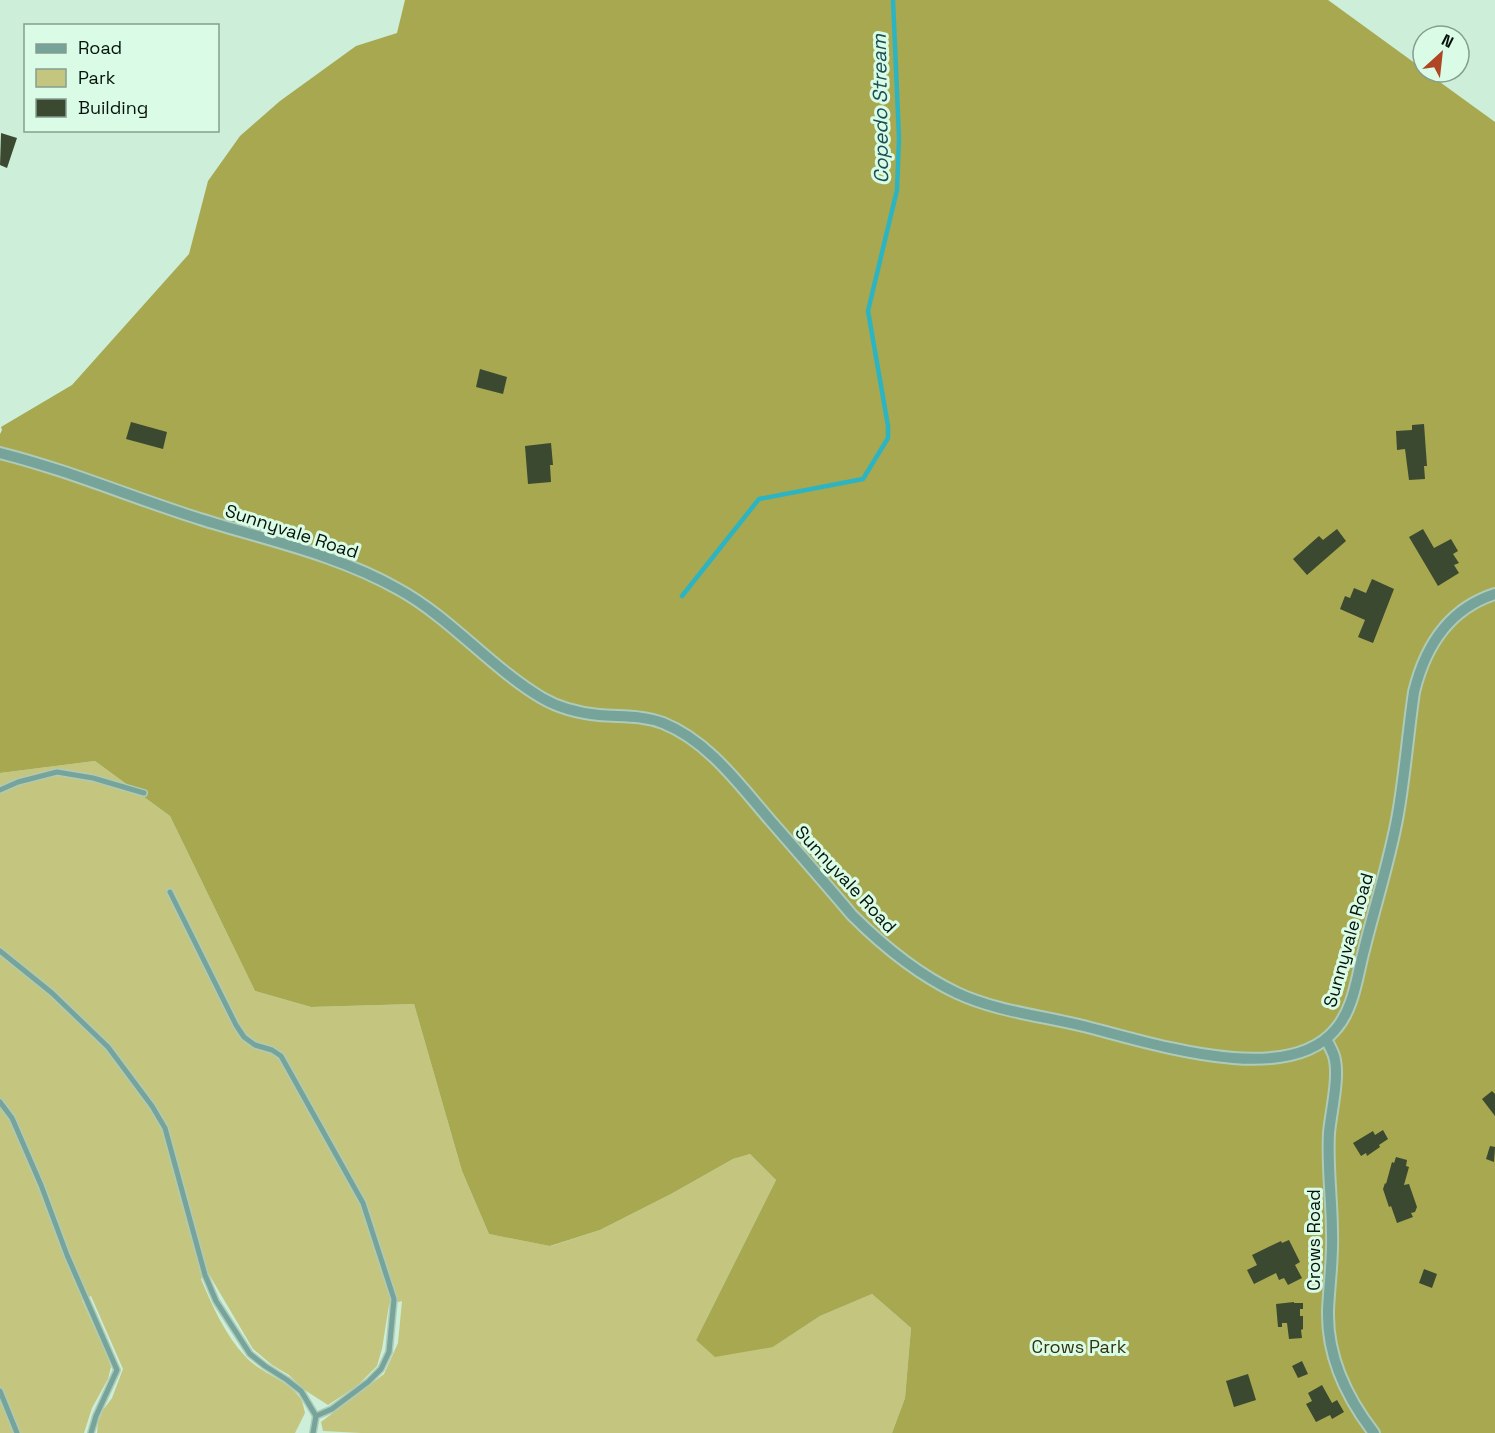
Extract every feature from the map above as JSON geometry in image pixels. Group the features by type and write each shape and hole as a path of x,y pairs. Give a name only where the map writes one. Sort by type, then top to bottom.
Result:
{"street":[{"name":"Sunnyvale Road","path":"0,453 199,519 304,549 383,581 415,599 500,669 546,700 585,713 646,718 663,723 693,740 723,766 852,915 869,932 920,972 957,993 986,1005 1201,1054 1256,1058 1286,1057 1308,1050 1326,1039 1342,1021 1348,1010 1398,814 1414,692 1424,659 1432,643 1456,615 1484,597 1495,594"},
{"name":"Crows Road","path":"1326,1039 1334,1055 1336,1074 1328,1154 1333,1249 1328,1311 1331,1349 1336,1367 1348,1391 1374,1433"}],"lane":[{"path":"0,790 18,782 57,772 93,778 144,793"},
{"path":"170,892 236,1025 249,1041 281,1056 363,1203 394,1299 389,1352 381,1368 368,1382 332,1409 316,1416"},
{"path":"0,951 52,993 108,1047 152,1106 165,1128 205,1275 216,1301 250,1354 301,1391 316,1416 313,1433"},
{"path":"0,1102 12,1118 41,1185 67,1255 117,1370 96,1416 91,1433"},
{"path":"0,1391 17,1433"}],"green space":[{"name":"Crows Park","path":"405,0 1328,0 1411,60 1411,84 1443,84 1495,122 1495,1433 892,1433 905,1398 911,1328 872,1294 820,1316 773,1347 715,1357 696,1340 776,1180 750,1154 733,1159 600,1230 550,1246 489,1234 462,1171 414,1004 311,1007 255,991 170,816 95,761 0,773 1,427 72,385 189,254 208,181 240,136 280,101 356,46 397,33"},
{"path":"95,761 170,816 255,991 311,1007 414,1004 462,1171 489,1234 551,1246 600,1230 733,1159 750,1154 776,1180 696,1340 773,1347 820,1316 872,1294 911,1328 905,1398 892,1433 361,1433 323,1431 321,1422 384,1374 398,1343 402,1301 389,1305 377,1366 357,1386 328,1405 303,1389 289,1375 272,1365 253,1349 207,1271 201,1279 231,1339 251,1362 289,1386 301,1399 305,1413 295,1433 97,1433 98,1422 112,1398 123,1369 91,1296 82,1300 111,1367 108,1379 92,1408 84,1433 0,1433 0,773"}],"building":[{"path":"1,133 17,138 7,168 0,165"},
{"path":"480,369 507,377 503,394 476,387"},
{"path":"131,422 167,432 163,449 126,439"},
{"path":"1424,424 1427,466 1424,466 1425,479 1409,480 1405,449 1397,450 1396,431 1412,430 1412,425"},
{"path":"551,443 553,465 550,465 551,482 528,484 525,446"},
{"path":"1337,529 1346,541 1307,575 1293,559 1319,536 1323,540"},
{"path":"1423,529 1434,548 1451,539 1458,551 1453,554 1459,563 1454,565 1459,573 1438,586 1409,537"},
{"path":"1372,579 1394,589 1373,643 1358,637 1365,620 1340,609 1345,596 1350,598 1354,588 1366,593"},
{"path":"1492,1091 1495,1094 1495,1116 1482,1099"},
{"path":"1383,1130 1388,1139 1367,1156 1366,1153 1361,1156 1353,1143 1373,1131 1375,1135"},
{"path":"1490,1146 1495,1147 1494,1162 1486,1159"},
{"path":"1396,1157 1407,1160 1406,1166 1409,1167 1404,1185 1409,1184 1417,1207 1415,1212 1411,1213 1413,1217 1397,1223 1383,1189 1392,1162 1394,1163"},
{"path":"1289,1240 1300,1262 1295,1265 1302,1278 1288,1285 1284,1278 1279,1280 1276,1273 1254,1284 1247,1270 1257,1265 1252,1255 1281,1241 1282,1243"},
{"path":"1424,1269 1437,1274 1432,1288 1419,1283"},
{"path":"1303,1303 1303,1309 1300,1309 1300,1316 1303,1316 1302,1338 1289,1339 1287,1323 1282,1323 1282,1327 1278,1327 1276,1304"},
{"path":"1302,1361 1308,1374 1298,1378 1292,1366"},
{"path":"1248,1374 1256,1400 1234,1407 1226,1381"},
{"path":"1322,1385 1332,1403 1337,1400 1344,1412 1332,1419 1330,1415 1316,1422 1306,1404 1312,1401 1308,1393"}],"waterway":[{"name":"Copedo Stream","path":"682,596 759,499 863,479 888,438 888,426 868,311 897,190 899,138 893,0"}]}
